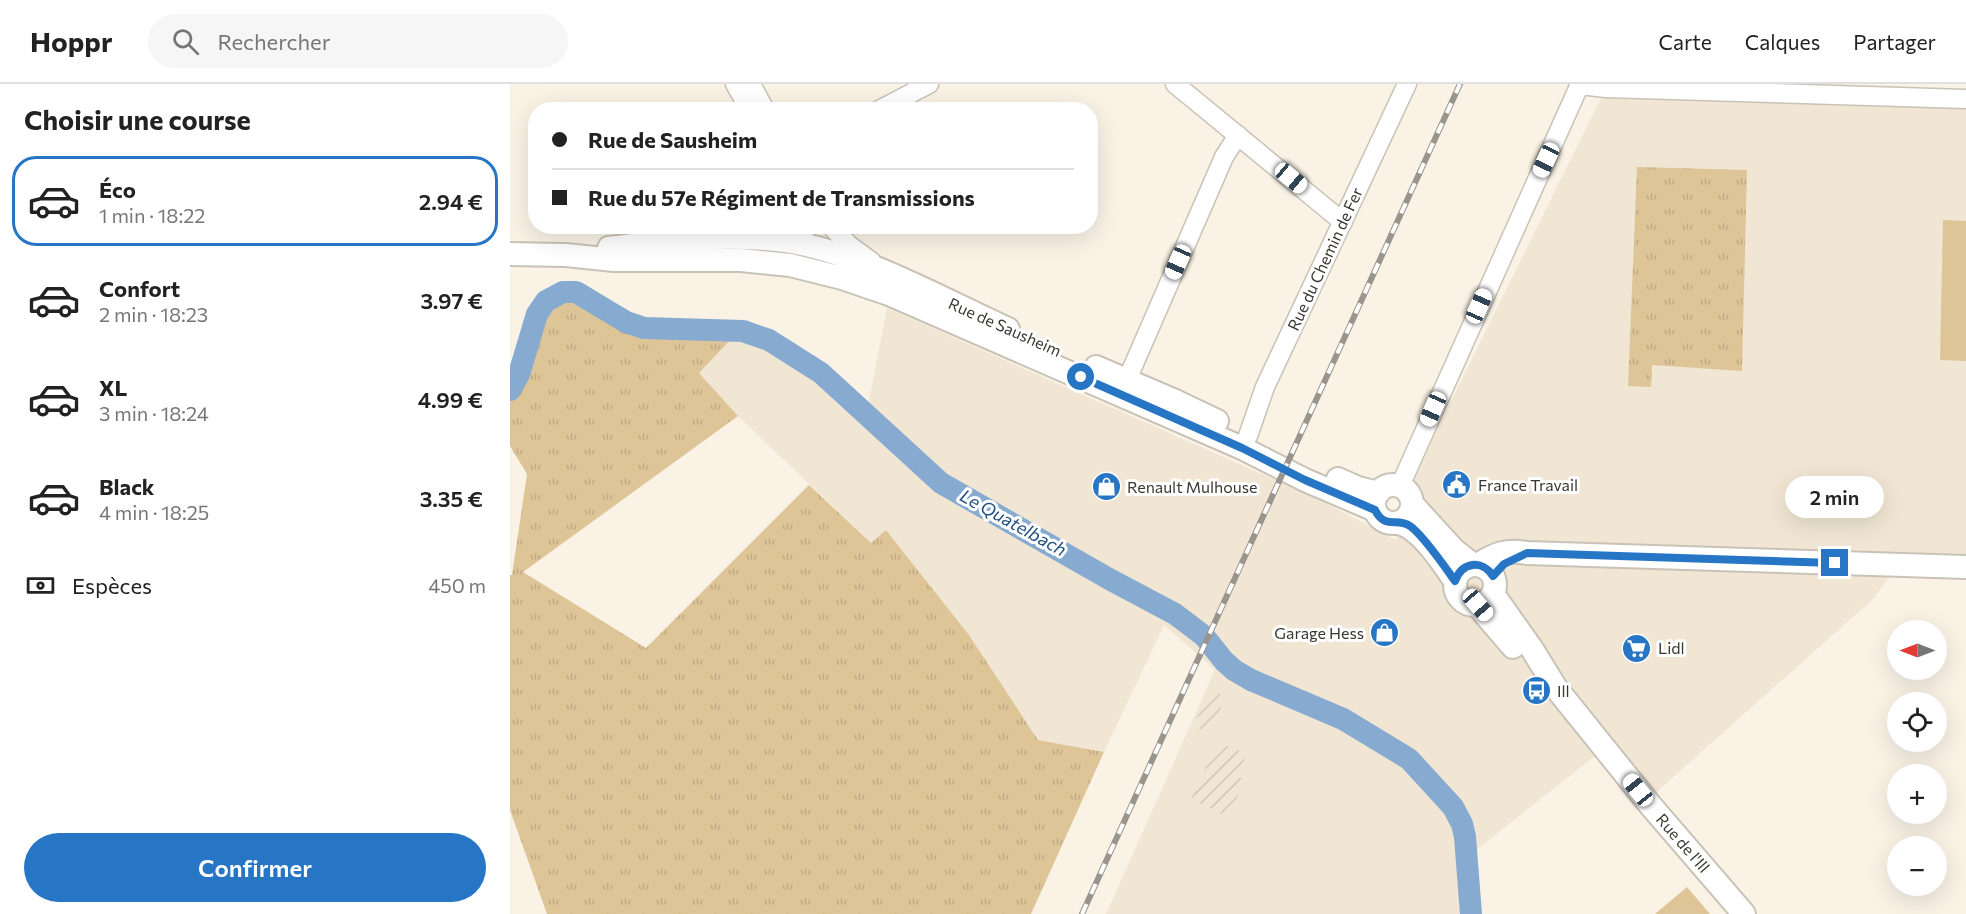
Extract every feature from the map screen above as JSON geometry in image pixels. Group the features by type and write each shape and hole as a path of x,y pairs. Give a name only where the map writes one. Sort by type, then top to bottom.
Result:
{"main road":[{"name":"Rue de Sausheim","path":"566,255 638,244 778,234"},
{"name":"Rue de Sausheim","path":"800,234 848,258 892,275 1035,341 1124,387"},
{"name":"Rue de Sausheim","path":"510,254 566,255 614,260 713,259 790,265 842,278 1124,387 1173,400 1245,442 1358,488 1376,501"},
{"path":"1455,581 1441,561 1410,526 1387,523 1377,515 1376,501 1388,486 1400,486 1409,493 1413,504 1483,581"},
{"path":"1399,523 1409,516 1413,504"},
{"path":"1483,581 1461,570 1454,587 1460,598 1471,605 1483,581 1495,554 1513,550 1527,553 1966,567"},
{"name":"Rue de l'Ill","path":"1483,581 1523,658 1556,688 1651,806 1744,914"}],"street":[{"path":"735,84 745,102"},
{"path":"751,84 761,102"},
{"path":"890,102 907,90 929,84"},
{"path":"1175,84 1343,222"},
{"name":"Rue du Chemin de Fer","path":"1245,442 1265,387 1407,84"},
{"path":"1400,486 1580,84 1606,88 1748,88 1966,99"},
{"path":"1124,387 1224,157 1238,135"},
{"path":"790,265 796,234"},
{"path":"839,234 849,245 892,275"}],"shaded area":[{"path":"1606,88 1966,104 1966,563 1901,561 1873,599 1653,795 1610,744 1461,862 1462,914 1106,914 1215,670 1164,625 1104,752 1038,740 969,635 886,530 871,543 738,416 699,373 737,333 868,406 887,308 1316,498 1396,540 1414,476"},
{"path":"1210,689 1226,697 1210,733 1193,726"},
{"path":"1218,742 1247,754 1237,776 1245,780 1228,817 1191,799"}],"green space":[{"path":"1637,167 1747,170 1742,371 1652,365 1651,387 1628,386"},
{"path":"1943,220 1966,221 1966,361 1940,360"},
{"path":"575,298 642,335 737,333 699,373 738,416 523,572 646,648 809,485 871,543 886,530 969,635 1038,740 1104,752 1031,914 547,914 510,810 510,575 512,575 527,474 510,446 510,399 523,375 550,309"},
{"path":"1687,887 1710,914 1655,914"}],"waterway":[{"name":"Le Quatelbach","path":"510,390 519,374 537,314 546,301 563,292 576,292 626,322 644,328 743,331 769,340 821,373 941,483 1175,614 1204,636 1234,670 1251,680 1343,719 1409,759 1453,807 1462,824 1471,914"}],"railway":[{"path":"1082,914 1460,84"}],"place":[{"name":"France Travail","path":"1457,485"},
{"name":"Renault Mulhouse","path":"1106,487"},
{"name":"Garage Hess","path":"1385,633"},
{"name":"Lidl","path":"1637,648"},
{"name":"Ill","path":"1536,691"}],"route":[{"path":"1081,377 1375,510 1377,515 1387,523 1410,526 1441,561 1455,581 1457,575 1466,566 1472,564 1485,566 1493,576 1514,557 1527,553 1835,563"}]}
